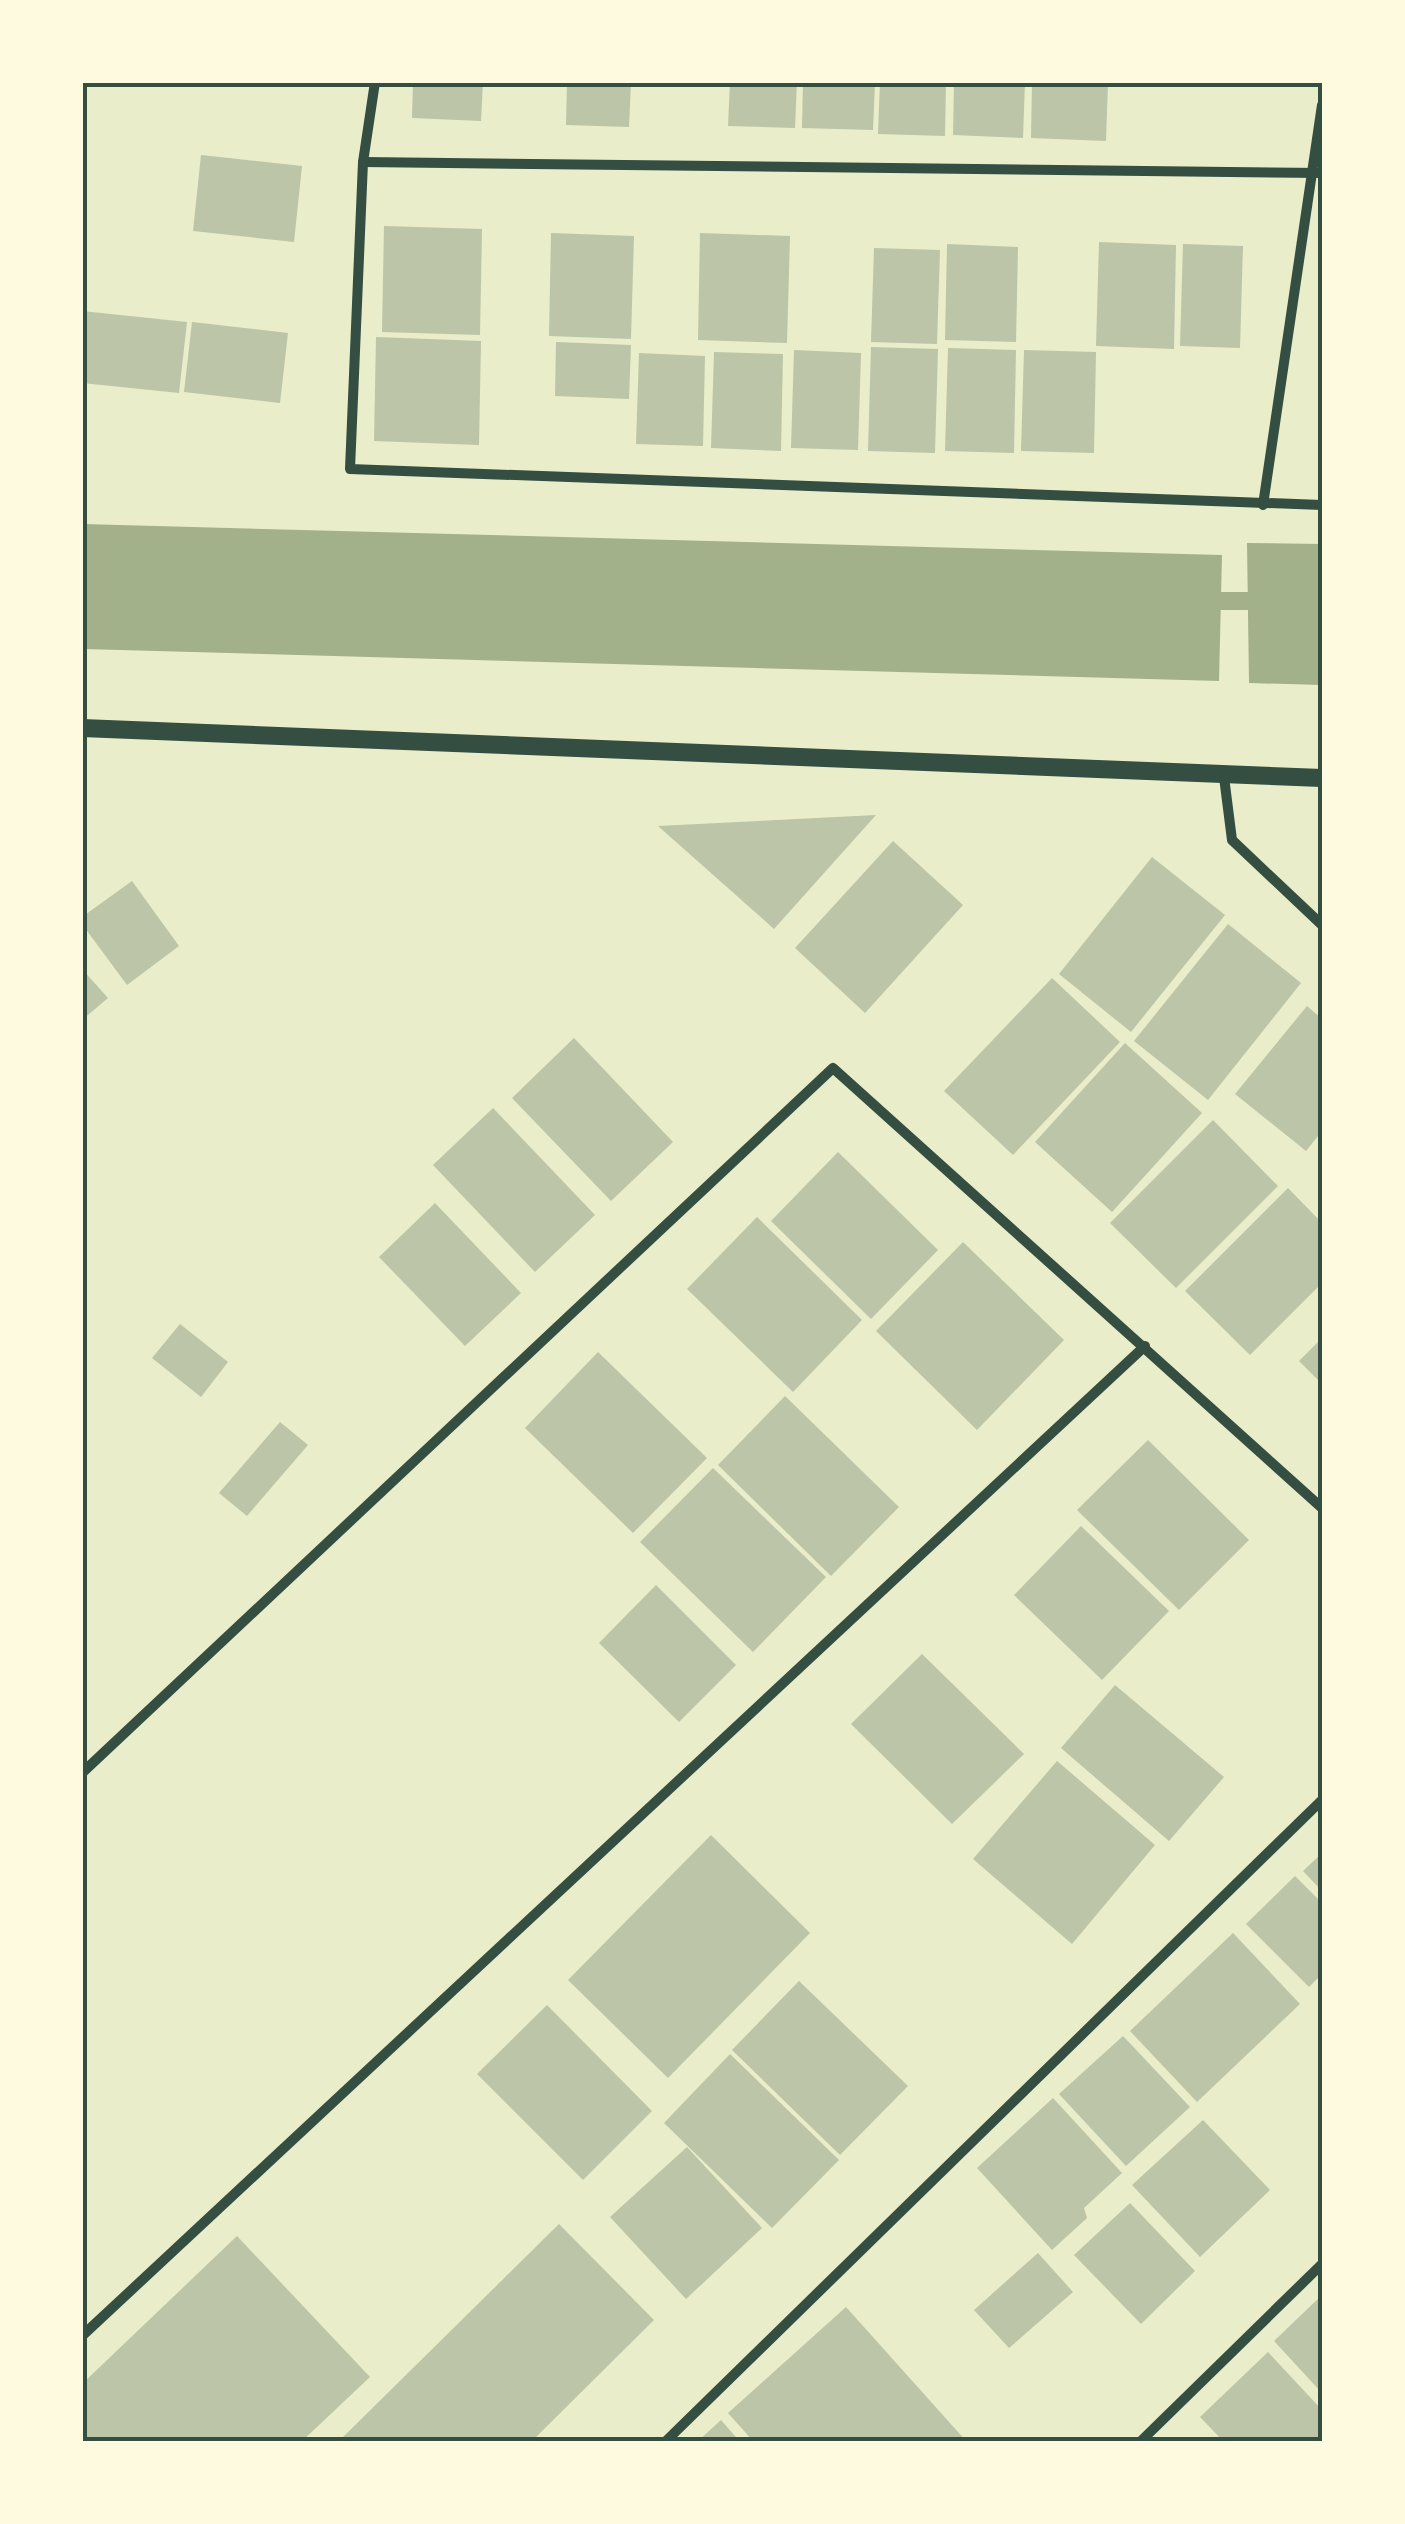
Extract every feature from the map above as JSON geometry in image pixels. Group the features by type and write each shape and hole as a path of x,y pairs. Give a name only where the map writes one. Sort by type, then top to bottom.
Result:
{"street":[{"path":"375,82 363,162 350,468 1322,505"},
{"path":"1263,504 1317,173 1322,105"},
{"path":"363,162 1317,173"},
{"path":"82,728 1322,778"},
{"path":"1224,777 1232,840 1322,925"},
{"path":"82,1773 833,1068 1322,1508"},
{"path":"82,2336 1145,1346"},
{"path":"665,2442 1322,1800"},
{"path":"1140,2442 1322,2264"}],"shaded area":[{"path":"83,524 1222,555 1219,681 83,649"},
{"path":"1247,543 1322,544 1322,685 1249,683"}],"building":[{"path":"413,82 483,82 481,121 412,118"},
{"path":"567,82 631,82 629,127 566,125"},
{"path":"730,82 797,82 795,128 728,126"},
{"path":"803,82 875,82 873,130 802,128"},
{"path":"880,82 946,82 945,136 878,134"},
{"path":"954,82 1025,82 1023,138 953,135"},
{"path":"1032,82 1108,82 1106,141 1031,138"},
{"path":"201,155 302,166 294,242 193,231"},
{"path":"384,226 482,229 480,335 382,332"},
{"path":"551,233 634,236 631,339 549,336"},
{"path":"700,233 790,236 787,343 698,340"},
{"path":"1099,242 1176,245 1174,349 1096,346"},
{"path":"947,244 1018,247 1016,342 945,340"},
{"path":"1183,244 1243,246 1240,348 1180,346"},
{"path":"874,248 940,250 937,344 871,342"},
{"path":"82,311 187,322 179,393 82,383"},
{"path":"192,322 288,333 280,403 184,392"},
{"path":"376,337 481,341 479,445 374,441"},
{"path":"556,342 631,345 629,399 555,396"},
{"path":"871,347 938,349 935,453 868,451"},
{"path":"948,348 1016,350 1014,453 945,451"},
{"path":"794,350 861,353 858,450 791,448"},
{"path":"1024,350 1096,352 1094,453 1021,451"},
{"path":"714,352 783,354 781,451 711,448"},
{"path":"639,353 705,356 703,446 636,444"},
{"path":"876,815 774,929 658,826"},
{"path":"893,841 963,905 865,1013 795,948"},
{"path":"1152,857 1225,915 1131,1032 1059,974"},
{"path":"132,881 179,946 127,985 82,924 82,917"},
{"path":"1228,924 1301,983 1208,1100 1134,1041"},
{"path":"82,969 108,998 82,1020"},
{"path":"1052,978 1120,1042 1013,1155 944,1091"},
{"path":"1307,1006 1322,1019 1322,1131 1306,1151 1235,1094"},
{"path":"574,1038 673,1142 611,1201 512,1098"},
{"path":"1125,1043 1202,1113 1112,1212 1035,1142"},
{"path":"493,1108 595,1215 535,1272 433,1165"},
{"path":"1213,1120 1278,1186 1176,1288 1110,1223"},
{"path":"838,1152 938,1250 871,1319 771,1221"},
{"path":"1288,1188 1322,1223 1322,1283 1250,1355 1185,1291"},
{"path":"435,1203 521,1293 465,1346 379,1257"},
{"path":"757,1217 862,1320 793,1392 687,1289"},
{"path":"963,1242 1064,1340 977,1430 876,1331"},
{"path":"180,1324 228,1362 201,1397 152,1358"},
{"path":"1322,1338 1322,1384 1299,1361"},
{"path":"598,1352 707,1458 633,1533 525,1428"},
{"path":"785,1396 899,1507 831,1576 718,1465"},
{"path":"280,1422 308,1445 247,1516 219,1493"},
{"path":"1148,1440 1249,1540 1179,1610 1077,1510"},
{"path":"713,1468 826,1577 753,1652 640,1542"},
{"path":"1081,1526 1169,1611 1102,1680 1014,1595"},
{"path":"656,1585 736,1665 679,1722 599,1643"},
{"path":"922,1654 1024,1754 952,1824 851,1724"},
{"path":"1115,1685 1224,1777 1169,1841 1061,1748"},
{"path":"1057,1761 1155,1845 1072,1944 973,1859"},
{"path":"711,1835 810,1933 668,2078 568,1980"},
{"path":"1322,1853 1322,1891 1303,1871"},
{"path":"1295,1876 1322,1903 1322,1974 1309,1987 1246,1924"},
{"path":"1233,1933 1300,2004 1197,2102 1130,2031"},
{"path":"799,1981 908,2086 840,2155 732,2050"},
{"path":"547,2005 652,2111 583,2180 477,2074"},
{"path":"1123,2036 1190,2107 1126,2166 1059,2094"},
{"path":"730,2054 839,2160 772,2228 664,2123"},
{"path":"1053,2098 1122,2173 1084,2208 1087,2218 1052,2250 977,2168"},
{"path":"1203,2120 1270,2190 1200,2257 1132,2185"},
{"path":"687,2147 762,2228 686,2299 610,2217"},
{"path":"1130,2203 1195,2271 1141,2324 1074,2255"},
{"path":"559,2224 654,2320 531,2442 338,2442"},
{"path":"237,2236 370,2377 301,2442 82,2442 82,2384"},
{"path":"1038,2253 1073,2292 1009,2348 974,2310"},
{"path":"1322,2295 1322,2393 1274,2341"},
{"path":"846,2307 967,2442 754,2442 728,2413"},
{"path":"1268,2352 1322,2410 1321,2442 1224,2442 1200,2417"},
{"path":"721,2420 740,2442 697,2442"}],"waterway":[{"path":"1198,601 1272,601"}]}
